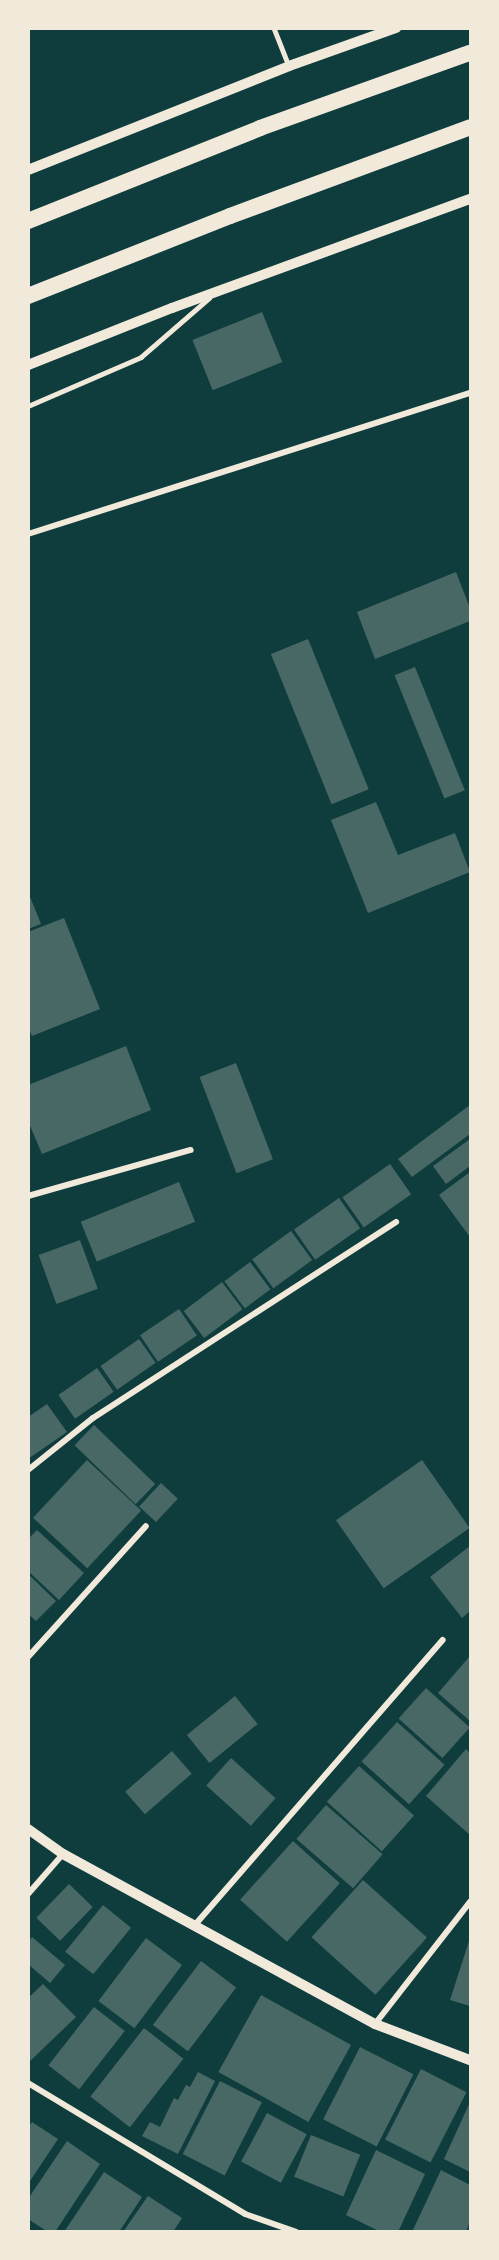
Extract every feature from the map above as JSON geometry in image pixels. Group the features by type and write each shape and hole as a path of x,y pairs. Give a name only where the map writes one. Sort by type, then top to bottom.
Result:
{"highway":[{"path":"28,221 260,128 471,53"},
{"path":"28,296 230,216 471,127"}],"street":[{"path":"28,170 288,66 396,28"},
{"path":"28,366 216,292 471,199"},
{"path":"28,534 471,393"},
{"path":"28,1196 191,1150"},
{"path":"28,1470 93,1418 396,1222"},
{"path":"28,1657 146,1526"},
{"path":"194,1926 443,1640"},
{"path":"28,1829 63,1854 375,2024 471,2060"},
{"path":"28,1894 63,1854"},
{"path":"375,2024 471,1902"},
{"path":"28,2083 245,2214 296,2232"}],"lane":[{"path":"274,28 288,66"},
{"path":"28,406 141,357 216,292"}],"building":[{"path":"262,312 282,362 213,390 192,340"},
{"path":"456,572 470,608 470,621 375,659 357,612"},
{"path":"308,639 369,789 332,804 271,654"},
{"path":"415,667 465,790 444,799 395,675"},
{"path":"376,802 398,855 455,833 470,872 368,913 331,820"},
{"path":"28,892 41,924 28,929"},
{"path":"64,918 100,1009 32,1036 28,1028 28,932"},
{"path":"126,1046 151,1110 42,1154 28,1121 28,1085"},
{"path":"236,1063 273,1159 237,1173 200,1077"},
{"path":"470,1105 470,1134 412,1177 398,1159"},
{"path":"470,1139 470,1166 446,1184 433,1166"},
{"path":"390,1164 411,1194 364,1228 342,1197"},
{"path":"470,1172 470,1237 439,1195"},
{"path":"179,1182 195,1222 97,1262 81,1222"},
{"path":"339,1198 360,1228 315,1260 294,1230"},
{"path":"291,1231 312,1260 273,1288 252,1259"},
{"path":"80,1240 98,1289 56,1304 39,1255"},
{"path":"250,1262 270,1289 245,1308 224,1281"},
{"path":"222,1282 242,1309 204,1338 184,1311"},
{"path":"179,1309 197,1336 158,1362 140,1335"},
{"path":"139,1339 156,1363 117,1390 100,1366"},
{"path":"97,1368 114,1392 75,1419 58,1395"},
{"path":"47,1404 67,1432 28,1459 28,1417"},
{"path":"94,1425 155,1484 136,1504 75,1445"},
{"path":"87,1460 141,1510 87,1568 33,1518"},
{"path":"422,1460 470,1528 384,1588 336,1520"},
{"path":"161,1483 178,1499 156,1522 139,1506"},
{"path":"37,1530 84,1573 59,1600 28,1571 28,1539"},
{"path":"470,1546 470,1611 462,1618 430,1577"},
{"path":"28,1574 56,1601 36,1621 28,1614"},
{"path":"470,1656 470,1721 438,1693"},
{"path":"426,1688 470,1727 442,1758 399,1718"},
{"path":"235,1696 258,1724 209,1763 187,1735"},
{"path":"397,1722 445,1765 409,1804 362,1761"},
{"path":"466,1749 470,1753 470,1835 426,1796"},
{"path":"172,1751 192,1774 145,1814 125,1792"},
{"path":"231,1758 276,1798 251,1826 206,1785"},
{"path":"359,1766 414,1816 382,1851 327,1802"},
{"path":"326,1805 383,1854 353,1888 296,1839"},
{"path":"293,1841 340,1883 287,1942 240,1900"},
{"path":"363,1880 427,1938 375,1995 311,1937"},
{"path":"69,1884 93,1907 60,1941 36,1918"},
{"path":"103,1905 131,1928 93,1974 65,1952"},
{"path":"32,1937 65,1965 50,1983 28,1964 28,1942"},
{"path":"146,1938 182,1965 134,2028 98,2001"},
{"path":"470,1938 470,2006 450,2000"},
{"path":"201,1961 236,1987 188,2051 153,2025"},
{"path":"43,1984 76,2017 28,2063 28,1998"},
{"path":"261,1995 351,2045 308,2122 218,2072"},
{"path":"94,2007 125,2031 79,2089 48,2065"},
{"path":"144,2028 183,2059 130,2127 90,2097"},
{"path":"360,2047 413,2074 377,2146 323,2119"},
{"path":"421,2069 466,2092 431,2163 385,2139"},
{"path":"198,2072 215,2081 178,2154 142,2136 150,2122 160,2127 174,2098 178,2100 186,2085 190,2087"},
{"path":"220,2081 262,2102 225,2175 183,2154"},
{"path":"470,2102 470,2172 444,2159"},
{"path":"267,2113 307,2134 281,2183 241,2162"},
{"path":"32,2122 58,2139 28,2184 28,2127"},
{"path":"311,2135 360,2155 343,2197 294,2177"},
{"path":"67,2141 100,2164 55,2232 48,2232 28,2219 28,2199"},
{"path":"376,2150 425,2174 398,2232 381,2232 346,2215"},
{"path":"441,2170 470,2185 470,2221 466,2232 412,2232"},
{"path":"104,2172 142,2197 119,2232 64,2232"},
{"path":"148,2196 182,2218 173,2232 123,2232"}]}
